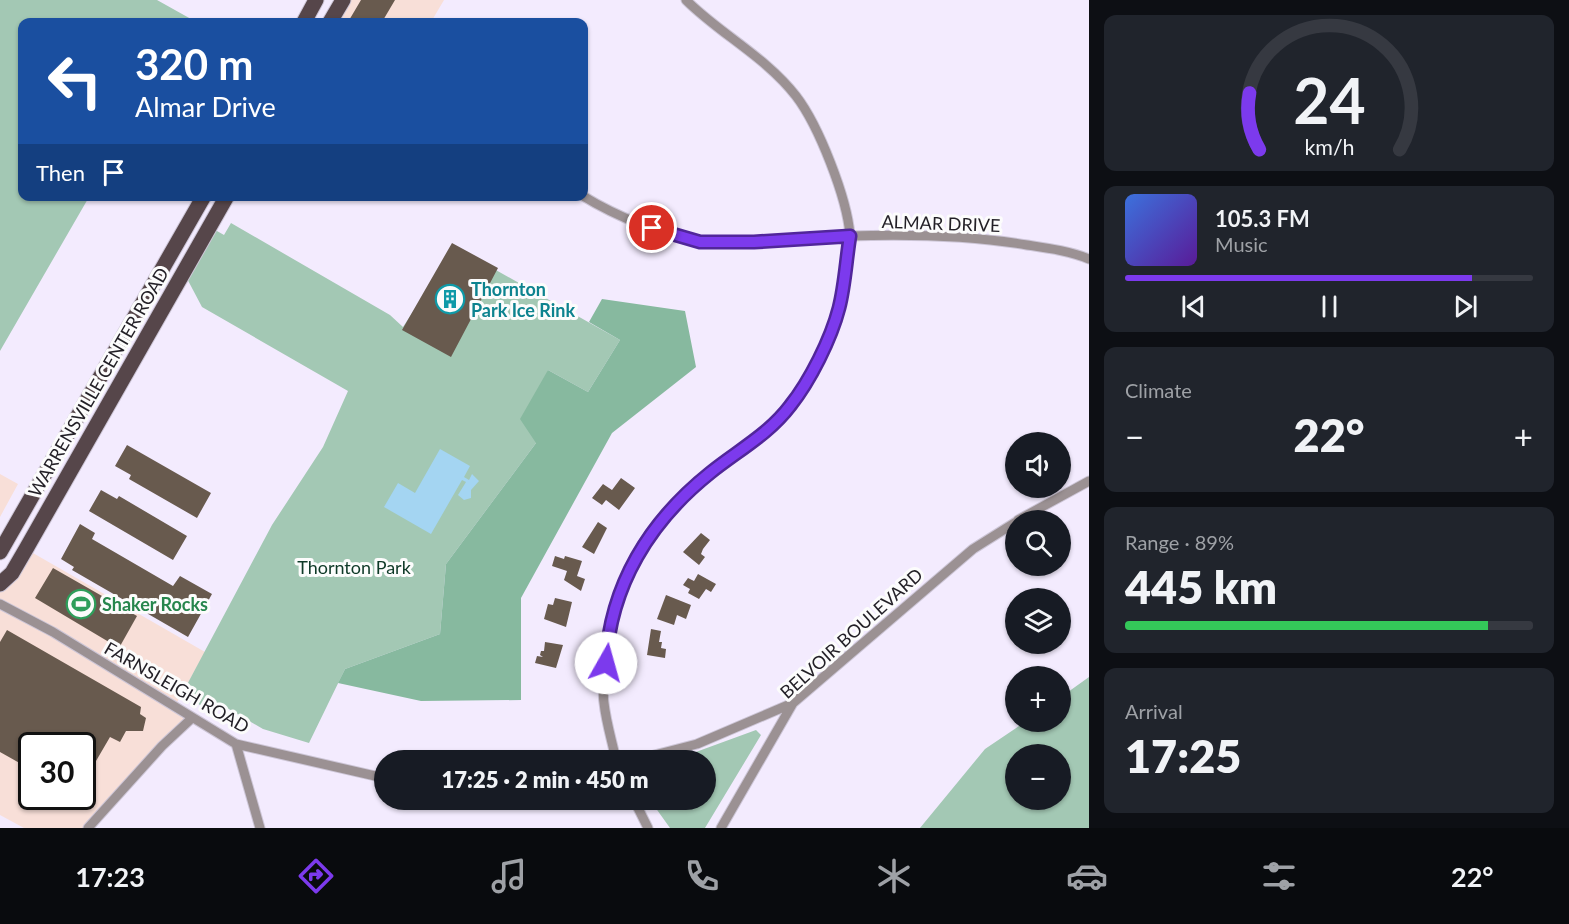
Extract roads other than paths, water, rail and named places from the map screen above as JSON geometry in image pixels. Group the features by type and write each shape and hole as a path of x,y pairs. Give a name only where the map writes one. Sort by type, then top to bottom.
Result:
{"main road":[{"path":"306,18 316,0"},
{"path":"332,18 343,0"},
{"name":"WARRENSVILLE CENTER ROAD","path":"0,552 201,201"},
{"name":"WARRENSVILLE CENTER ROAD","path":"0,584 12,573 224,201"}],"street":[{"path":"614,750 603,701 606,648 614,607 628,573 651,531 672,506 711,472 759,438 791,406 824,348 839,308 850,236 838,184 820,137 796,96 769,69 686,0"},
{"name":"ALMAR DRIVE","path":"588,199 602,208 652,228 700,242 754,242 850,236 945,236 1004,241 1089,259"},
{"name":"BELVOIR BOULEVARD","path":"1037,510 1089,481"},
{"name":"BELVOIR BOULEVARD","path":"721,828 793,703 973,549 1005,529"},
{"name":"FARNSLEIGH ROAD","path":"0,604 157,694 236,744 374,776"},
{"path":"673,750 697,744 793,703"},
{"path":"88,828 162,746 192,718"},
{"path":"236,744 260,828"},
{"path":"639,810 648,828"}],"water":[{"path":"440,449 470,466 464,477 469,480 472,474 479,481 471,490 471,498 464,500 458,495 466,482 462,480 431,534 384,507 398,483 415,493"}],"place":[{"name":"Thornton Park Ice Rink","path":"450,299"},
{"name":"Shaker Rocks","path":"81,604"}],"park label":[{"name":"Thornton Park","path":"354,567"}]}
